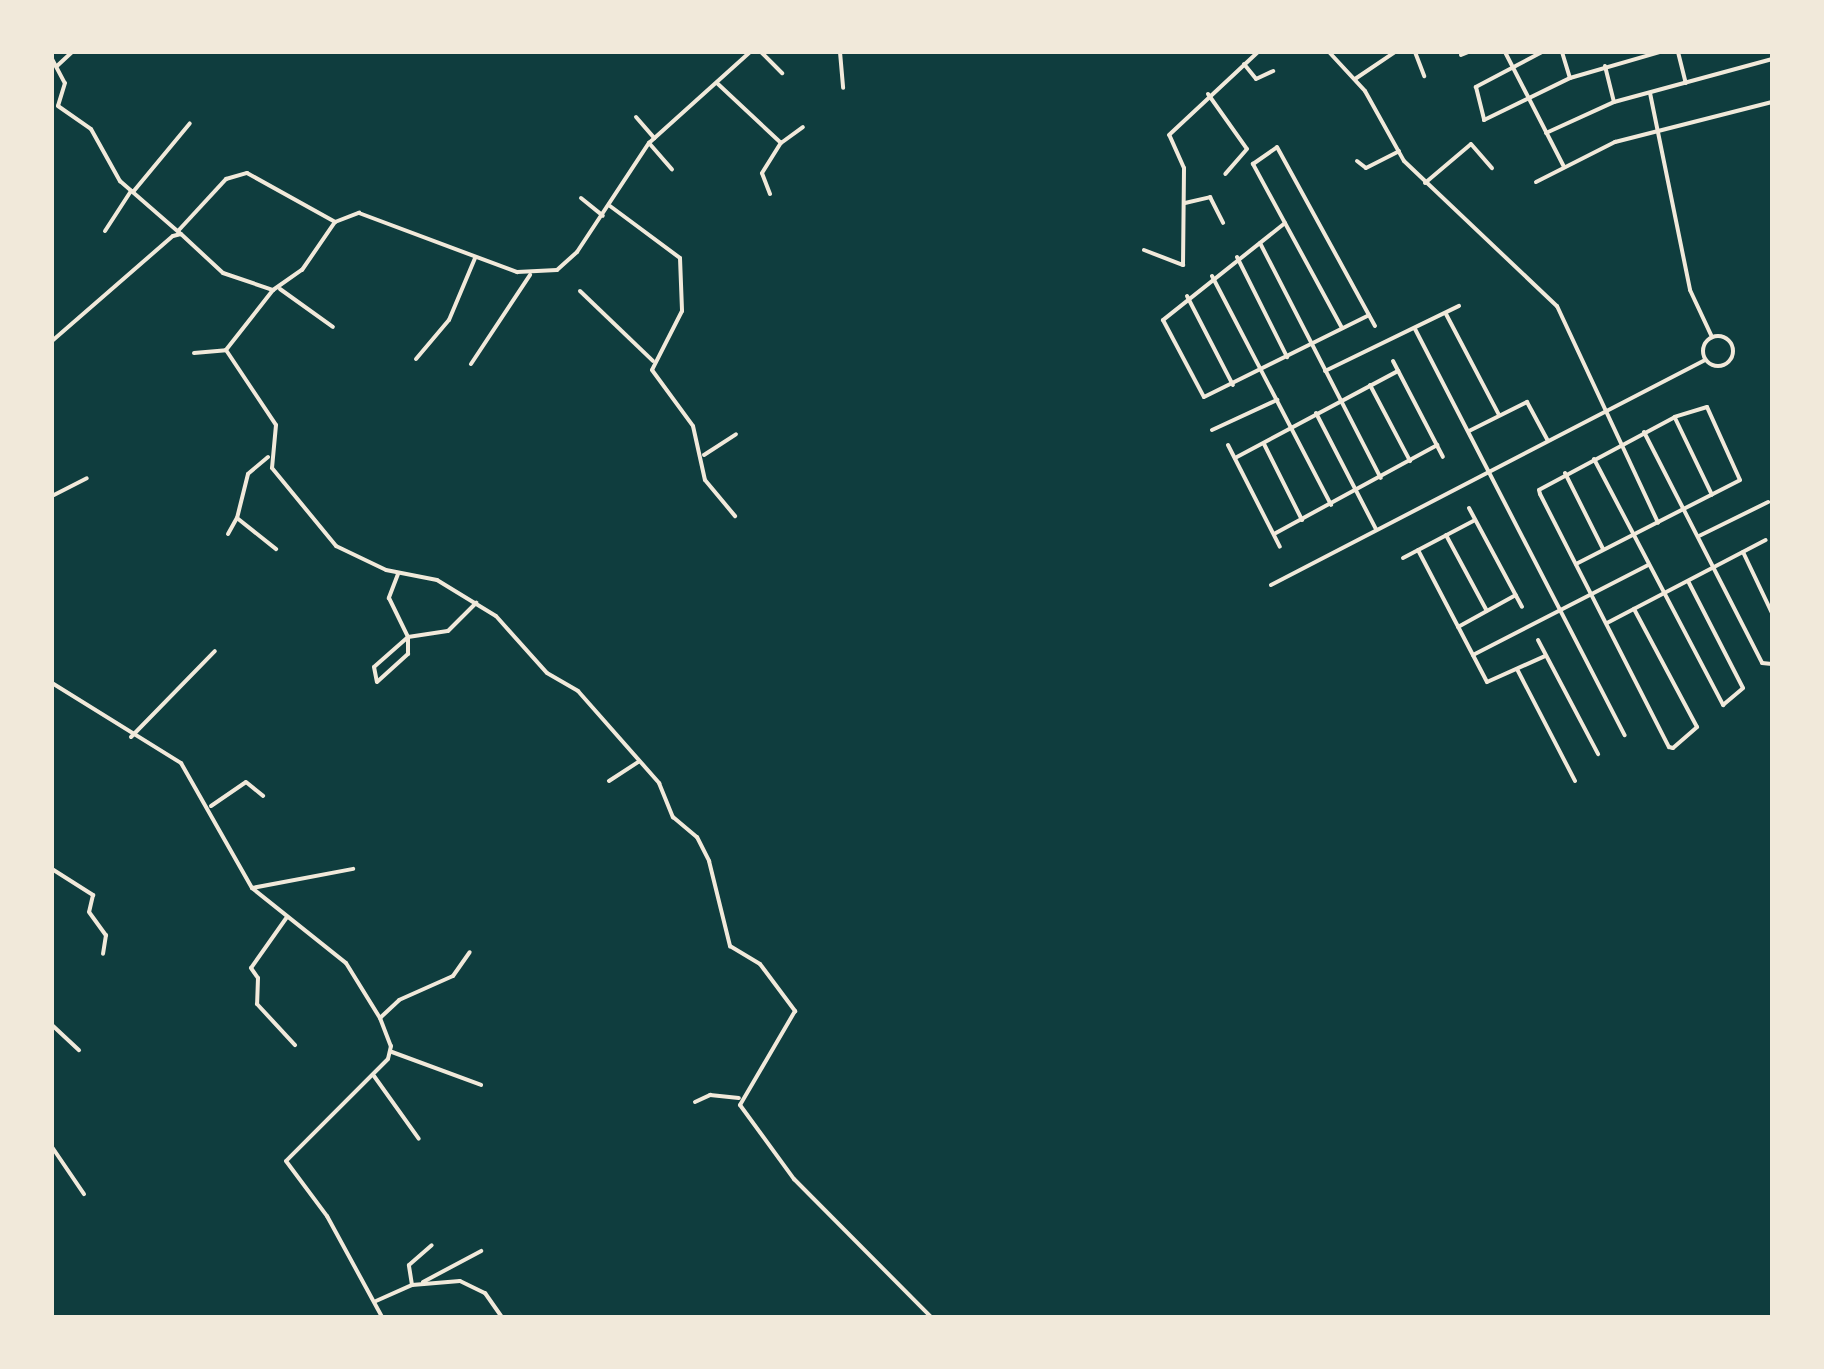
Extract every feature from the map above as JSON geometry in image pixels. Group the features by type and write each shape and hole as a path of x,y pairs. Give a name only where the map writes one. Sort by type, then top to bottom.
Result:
{"street":[{"path":"57,66 72,52"},
{"path":"52,59 65,83 58,106 91,129 132,192 223,273 273,290 280,289 335,222 373,214 475,258 530,275 567,263 603,216 649,143 750,52"},
{"path":"761,52 782,73"},
{"path":"840,52 843,88"},
{"path":"1144,250 1183,265 1184,168 1169,135 1208,94 1258,52"},
{"path":"1329,52 1355,79 1399,151 1425,183 1557,306 1602,414 1658,523"},
{"path":"1355,79 1395,52"},
{"path":"1415,52 1424,76"},
{"path":"1461,55 1468,52"},
{"path":"1505,52 1564,167"},
{"path":"1542,52 1475,88 1483,118 1570,78 1660,52"},
{"path":"1562,52 1570,78"},
{"path":"1678,52 1686,83"},
{"path":"1546,133 1614,102 1772,59"},
{"path":"1244,64 1256,79 1273,71"},
{"path":"1605,66 1614,102"},
{"path":"717,83 781,143"},
{"path":"1650,93 1690,290 1712,337 1730,343 1731,358 1719,366 1705,360"},
{"path":"1208,94 1247,149 1225,174"},
{"path":"1536,182 1564,167 1659,130 1772,102"},
{"path":"636,117 654,138"},
{"path":"105,231 132,192 190,123"},
{"path":"770,194 762,173 781,143 803,127"},
{"path":"649,143 672,169"},
{"path":"1425,183 1471,144 1492,168"},
{"path":"1342,328 1253,164 1266,153 1282,148 1375,326"},
{"path":"1357,161 1366,168 1399,151"},
{"path":"53,339 167,238 180,233 226,179 247,173 335,222"},
{"path":"1185,203 1210,197 1223,223"},
{"path":"581,198 603,216"},
{"path":"609,206 680,258 682,311 653,361 653,375 689,420 704,455 705,480 735,516"},
{"path":"1285,223 1211,275 1163,320 1205,398 1369,315"},
{"path":"1260,243 1381,478"},
{"path":"1237,257 1287,357"},
{"path":"416,359 449,320 475,258"},
{"path":"471,364 530,275"},
{"path":"1211,275 1331,505"},
{"path":"280,289 333,327"},
{"path":"194,353 226,350 273,290"},
{"path":"580,291 653,361"},
{"path":"1187,296 1233,385"},
{"path":"1325,371 1459,306"},
{"path":"1446,314 1499,415"},
{"path":"1415,329 1625,735"},
{"path":"1705,360 1704,345 1712,337"},
{"path":"226,350 276,425 270,455 248,474 237,518 228,534"},
{"path":"1271,585 1705,360"},
{"path":"1393,361 1443,457"},
{"path":"1235,458 1398,371"},
{"path":"1370,385 1410,461"},
{"path":"1212,430 1277,400"},
{"path":"1469,431 1527,402 1548,441"},
{"path":"1576,564 1741,478 1704,405 1644,432 1539,490 1576,564 1607,623 1669,747 1697,727 1634,609"},
{"path":"1316,413 1376,529"},
{"path":"1675,417 1712,495"},
{"path":"1644,432 1762,663 1772,664"},
{"path":"704,455 736,434"},
{"path":"1263,443 1302,520"},
{"path":"1228,445 1280,547"},
{"path":"1274,534 1437,445"},
{"path":"270,455 336,546 398,574 430,576 504,622 547,673 578,691 659,783 673,817 698,839 730,946 760,964 793,1005 786,1034 739,1098"},
{"path":"1594,459 1723,705 1743,688 1688,581"},
{"path":"1565,473 1603,550"},
{"path":"52,496 87,478"},
{"path":"1698,537 1768,502"},
{"path":"1469,508 1522,607"},
{"path":"237,518 276,549"},
{"path":"1403,558 1475,520"},
{"path":"1446,535 1487,611"},
{"path":"1607,623 1766,540"},
{"path":"1418,550 1489,683 1545,656"},
{"path":"1743,552 1772,613"},
{"path":"1473,655 1648,565"},
{"path":"398,574 389,598 409,636 408,654 377,682 374,667 409,636 448,631 476,603"},
{"path":"1458,627 1516,595"},
{"path":"1538,640 1598,754"},
{"path":"131,737 215,651"},
{"path":"1517,669 1575,781"},
{"path":"52,683 131,737 181,763 211,806 212,821 252,888 346,963 380,1018 392,1052"},
{"path":"609,781 638,762"},
{"path":"211,806 246,782 263,796"},
{"path":"52,869 93,895 89,912 106,935 103,954"},
{"path":"252,888 353,869"},
{"path":"287,917 251,965 257,1004 295,1045"},
{"path":"380,1018 399,1000 453,976 470,952"},
{"path":"52,1025 79,1050"},
{"path":"382,1317 375,1301 286,1161 374,1076 392,1052"},
{"path":"392,1052 481,1085"},
{"path":"374,1076 419,1139"},
{"path":"695,1102 710,1095 739,1098 794,1179 931,1317"},
{"path":"52,1147 84,1194"},
{"path":"415,1285 409,1265 432,1245"},
{"path":"375,1301 415,1285 481,1251"},
{"path":"415,1285 472,1284 502,1317"}]}
